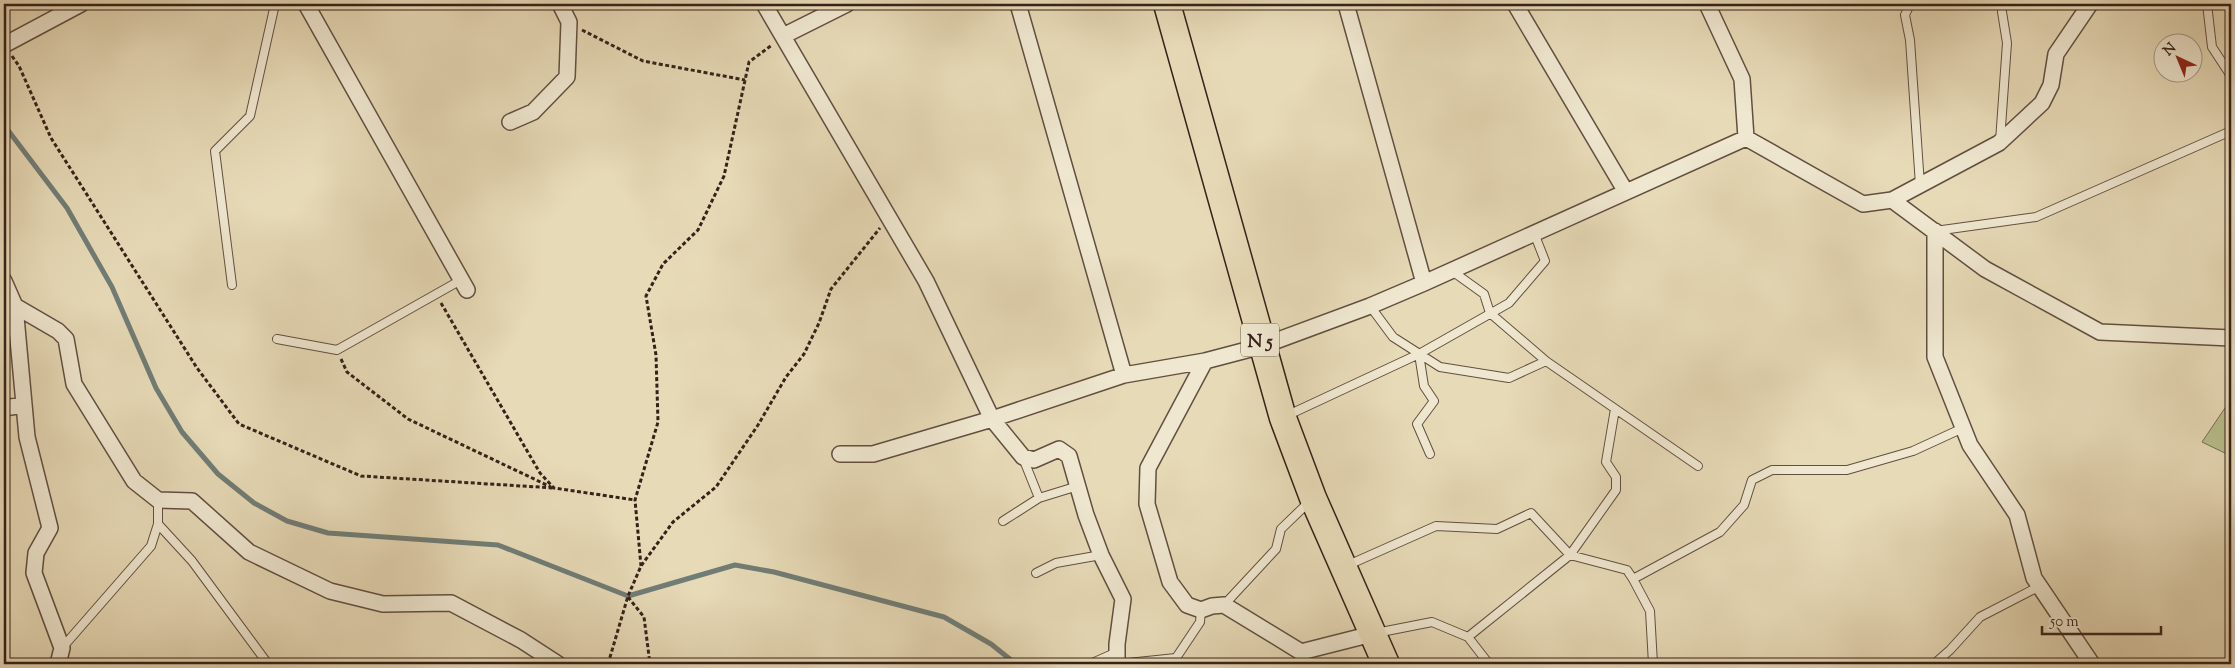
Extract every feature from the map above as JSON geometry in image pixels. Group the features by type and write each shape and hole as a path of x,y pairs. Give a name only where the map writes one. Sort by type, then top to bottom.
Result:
{"highway":[{"name":"N 5","path":"1167,4 1283,418 1313,498 1386,664"}],"street":[{"path":"4,44 80,4"},
{"path":"306,4 464,285"},
{"path":"510,122 533,112 567,77 569,22 560,4"},
{"path":"764,4 926,281 992,419 1023,457 1034,460 1059,448 1069,456 1101,555 1123,599 1117,660"},
{"path":"783,36 848,4"},
{"path":"1018,4 1124,376"},
{"path":"1346,4 1424,283"},
{"path":"1515,4 1626,192"},
{"path":"1707,4 1742,79 1746,138"},
{"path":"1746,138 1863,204 1892,200 1999,143 2042,104 2052,85 2056,54 2090,4"},
{"path":"840,454 873,454 992,419 1124,376 1205,361 1262,346 1370,306 1452,271 1746,138"},
{"path":"1892,200 1985,269 2100,332 2231,338"},
{"path":"1935,231 1934,357 1970,445 2017,515 2034,578 2092,664"},
{"path":"4,281 15,306 27,437 50,528 36,553 34,573 62,648 58,664"},
{"path":"15,306 58,330 66,339 74,384 134,481 158,500 192,501 249,552 330,590 383,604 451,603 521,640 558,664"},
{"path":"1205,361 1148,468 1147,504 1170,582 1186,605 1201,610 1212,606 1224,605 1301,652 1372,634"},
{"path":"4,408 24,405"}],"lane":[{"path":"232,284 214,151 250,116 275,4"},
{"path":"1910,4 1905,14 1910,40 1920,185"},
{"path":"2207,4 2212,47 2231,76"},
{"path":"1999,143 2007,43 2002,12"},
{"path":"1935,231 2036,217 2231,132"},
{"path":"1283,418 1419,354 1509,303 1545,261 1534,233"},
{"path":"1452,271 1484,294 1490,313 1546,361 1698,466"},
{"path":"277,338 337,350 436,294 464,285"},
{"path":"1370,306 1393,337 1440,368 1510,378 1546,361"},
{"path":"1419,354 1424,386 1434,401 1417,424 1430,454"},
{"path":"1468,637 1570,555 1616,490 1616,477 1606,462 1615,409"},
{"path":"1633,579 1720,532 1744,505 1752,480 1772,470 1847,470 1913,450 1963,428"},
{"path":"1023,457 1039,498"},
{"path":"1003,521 1039,498 1078,486"},
{"path":"1224,605 1276,549 1281,530 1313,498"},
{"path":"62,648 151,546 158,524 158,500"},
{"path":"1344,566 1436,526 1496,528 1531,513 1570,555 1627,570 1650,611 1653,664"},
{"path":"158,524 192,561 268,664"},
{"path":"1036,574 1056,563 1101,555"},
{"path":"1934,664 1950,650 1980,617 2040,586"},
{"path":"1176,658 1200,622 1201,610"},
{"path":"1372,634 1432,622 1468,637 1490,664"},
{"path":"1090,664 1117,660 1176,658 1184,664"}],"path":[{"path":"569,22 606,44 643,61 745,80"},
{"path":"641,566 635,500 658,422 656,355 646,296 663,264 698,230 724,176 749,62 783,36"},
{"path":"4,44 19,66 51,138 196,368 239,424 361,476 554,488 635,500"},
{"path":"608,664 628,596 641,566 672,522 716,487 758,425 786,377 804,354 819,323 832,289 889,217"},
{"path":"436,294 540,473 554,488"},
{"path":"337,350 347,372 408,419 554,488"},
{"path":"628,596 644,617 650,664"}],"green space":[{"path":"2231,399 2231,456 2202,442"}],"waterway":[{"path":"4,125 67,208 112,287 156,388 182,432 218,474 254,503 287,521 328,533 498,545 628,596 735,565 774,572 944,617 991,644 1016,664"}]}
